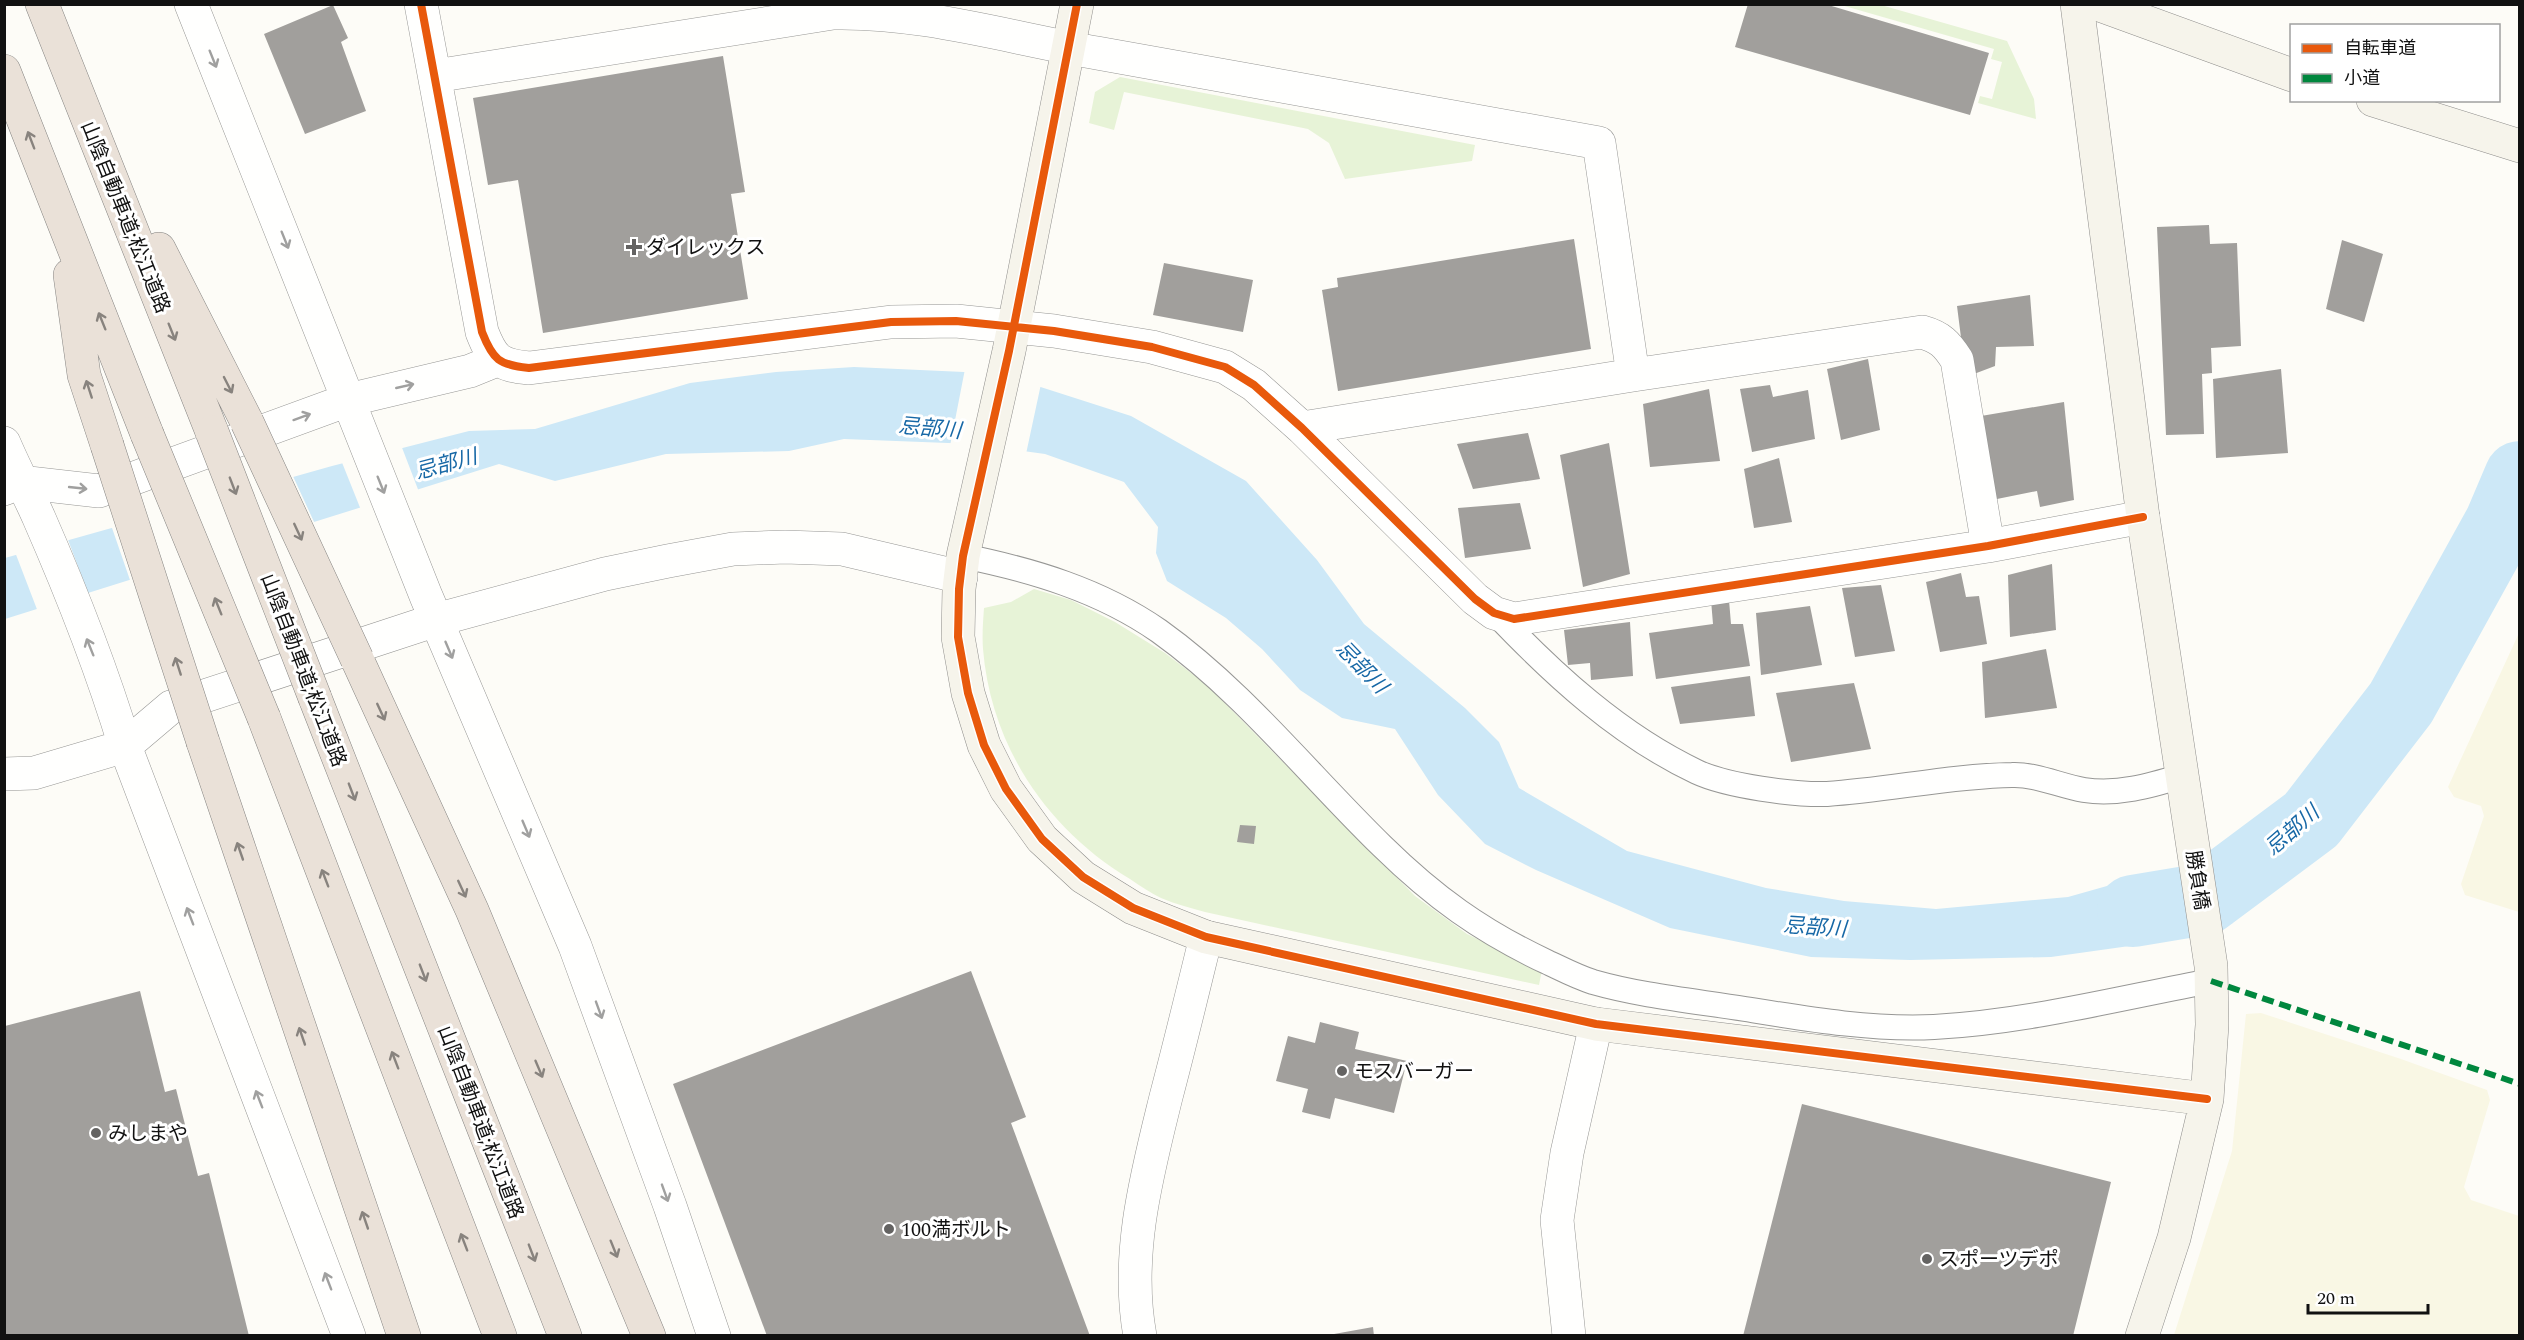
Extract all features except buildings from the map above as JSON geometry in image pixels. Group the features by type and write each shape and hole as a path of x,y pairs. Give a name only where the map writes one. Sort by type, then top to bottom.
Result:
{"highway":[{"name":"山陰自動車道;松江道路","path":"42,4 565,1335"},
{"path":"60,52 247,422 357,659 472,910 649,1335"},
{"path":"4,71 147,434 264,718 500,1335"},
{"path":"62,221 84,375 203,742 404,1335"}],"street":[{"path":"191,4 431,608 575,946 670,1206 714,1335"},
{"path":"421,4 482,332 489,350 497,360 509,366 530,368 891,322 956,321 1011,339 1054,331 1152,346 1225,368 1254,385 1302,428 1475,599 1494,613 1514,619 1988,546 2143,517"},
{"path":"1077,4 1011,339 963,562 958,637 968,693 984,745 1006,789 1042,839 1083,877 1133,908 1206,937 1596,1024 2207,1099"},
{"name":"勝負橋","path":"2077,4 2143,517 2211,973 2212,1025 2207,1099 2174,1238 2142,1335"},
{"path":"2097,4 2290,74"},
{"path":"435,76 833,13 870,12 1599,143 1633,375"},
{"path":"2379,102 2520,146"},
{"path":"1302,428 1633,375 1923,332 1939,337 1949,346 1957,360 1988,546"},
{"path":"12,485 99,491 348,400 470,371 497,360"},
{"path":"4,443 12,485 38,517 112,701 125,746 349,1335"},
{"path":"4,774 34,773 125,746 171,707 431,608 734,549 785,547 842,549 963,562"},
{"path":"1140,1335 1134,1275 1139,1220 1154,1148 1206,937"},
{"path":"1569,1335 1557,1220 1567,1153 1596,1024"}],"lane":[{"path":"963,562 1055,578 1106,601 1158,631 1231,691 1381,845 1433,892 1466,918 1516,948 1591,981 1788,1016 1884,1027 1934,1027 1996,1021 2211,973"},
{"path":"1494,613 1534,654 1616,724 1700,773 1742,784 1781,792 1825,794 2015,775 2085,790 2131,791 2183,785"}],"shaded area":[{"path":"2519,633 2519,912 2465,895 2461,884 2484,816 2481,806 2454,797 2448,787"},
{"path":"2261,1013 2487,1090 2490,1100 2464,1187 2471,1200 2519,1216 2519,1335 2174,1335 2232,1151 2246,1014"}],"green space":[{"path":"1841,5 1881,5 2007,41 2034,99 2036,119 1978,103 1980,96 1992,99 2002,62 1991,59 1994,49"},
{"path":"1120,77 1475,145 1472,161 1345,179 1329,143 1308,129 1124,92 1114,130 1089,123 1095,92"},
{"path":"1034,589 1071,600 1115,622 1165,653 1207,685 1415,896 1467,934 1542,970 1539,985 1205,912 1157,896 1100,859 1050,811 1029,782 1011,752 988,685 983,644 984,608 1011,602"}],"water":[{"path":"854,367 964,372 1025,382 1131,416 1246,481 1317,560 1364,624 1465,708 1499,742 1519,788 1627,851 1766,888 1844,901 1936,909 2068,897 2153,873 2219,846 2233,923 2158,942 2051,957 1910,960 1811,957 1670,928 1536,870 1485,844 1438,795 1395,729 1342,718 1300,690 1262,649 1226,618 1167,581 1156,553 1158,527 1124,482 1045,454 974,444 844,439 789,451 666,454 555,481 499,464 5,619 5,558 332,466 469,431 535,429 690,383 776,372"}],"pier":[{"path":"965,369 1025,379 1041,384 1026,454 950,446"},
{"path":"401,445 419,492 361,510 341,460"},
{"path":"292,474 315,524 131,583 111,525"},
{"path":"67,537 89,596 38,612 15,552"},
{"path":"2213,846 2226,927 2166,942 2154,870"}],"waterway":[{"name":"忌部川","path":"2133,911 2205,899 2311,820 2401,703 2500,524 2520,477"}],"marked path":[{"path":"2211,981 2520,1084"}],"cycle path":[{"path":"421,4 482,332 494,355 504,363 529,368 891,322 956,321 1054,331 1152,347 1225,367 1254,385 1302,428 1475,599 1494,613 1514,619 1988,546 2143,517"},
{"path":"1077,4 1009,351 963,556 959,589 958,637 968,693 984,745 1006,789 1042,839 1083,877 1133,908 1206,937 1596,1024 2207,1099"}],"place":[{"name":"ダイレックス","path":"634,247"},
{"name":"モスバーガー","path":"1342,1071"},
{"name":"みしまや","path":"96,1133"},
{"name":"100満ボルト","path":"889,1229"},
{"name":"スポーツデポ","path":"1927,1259"}]}
